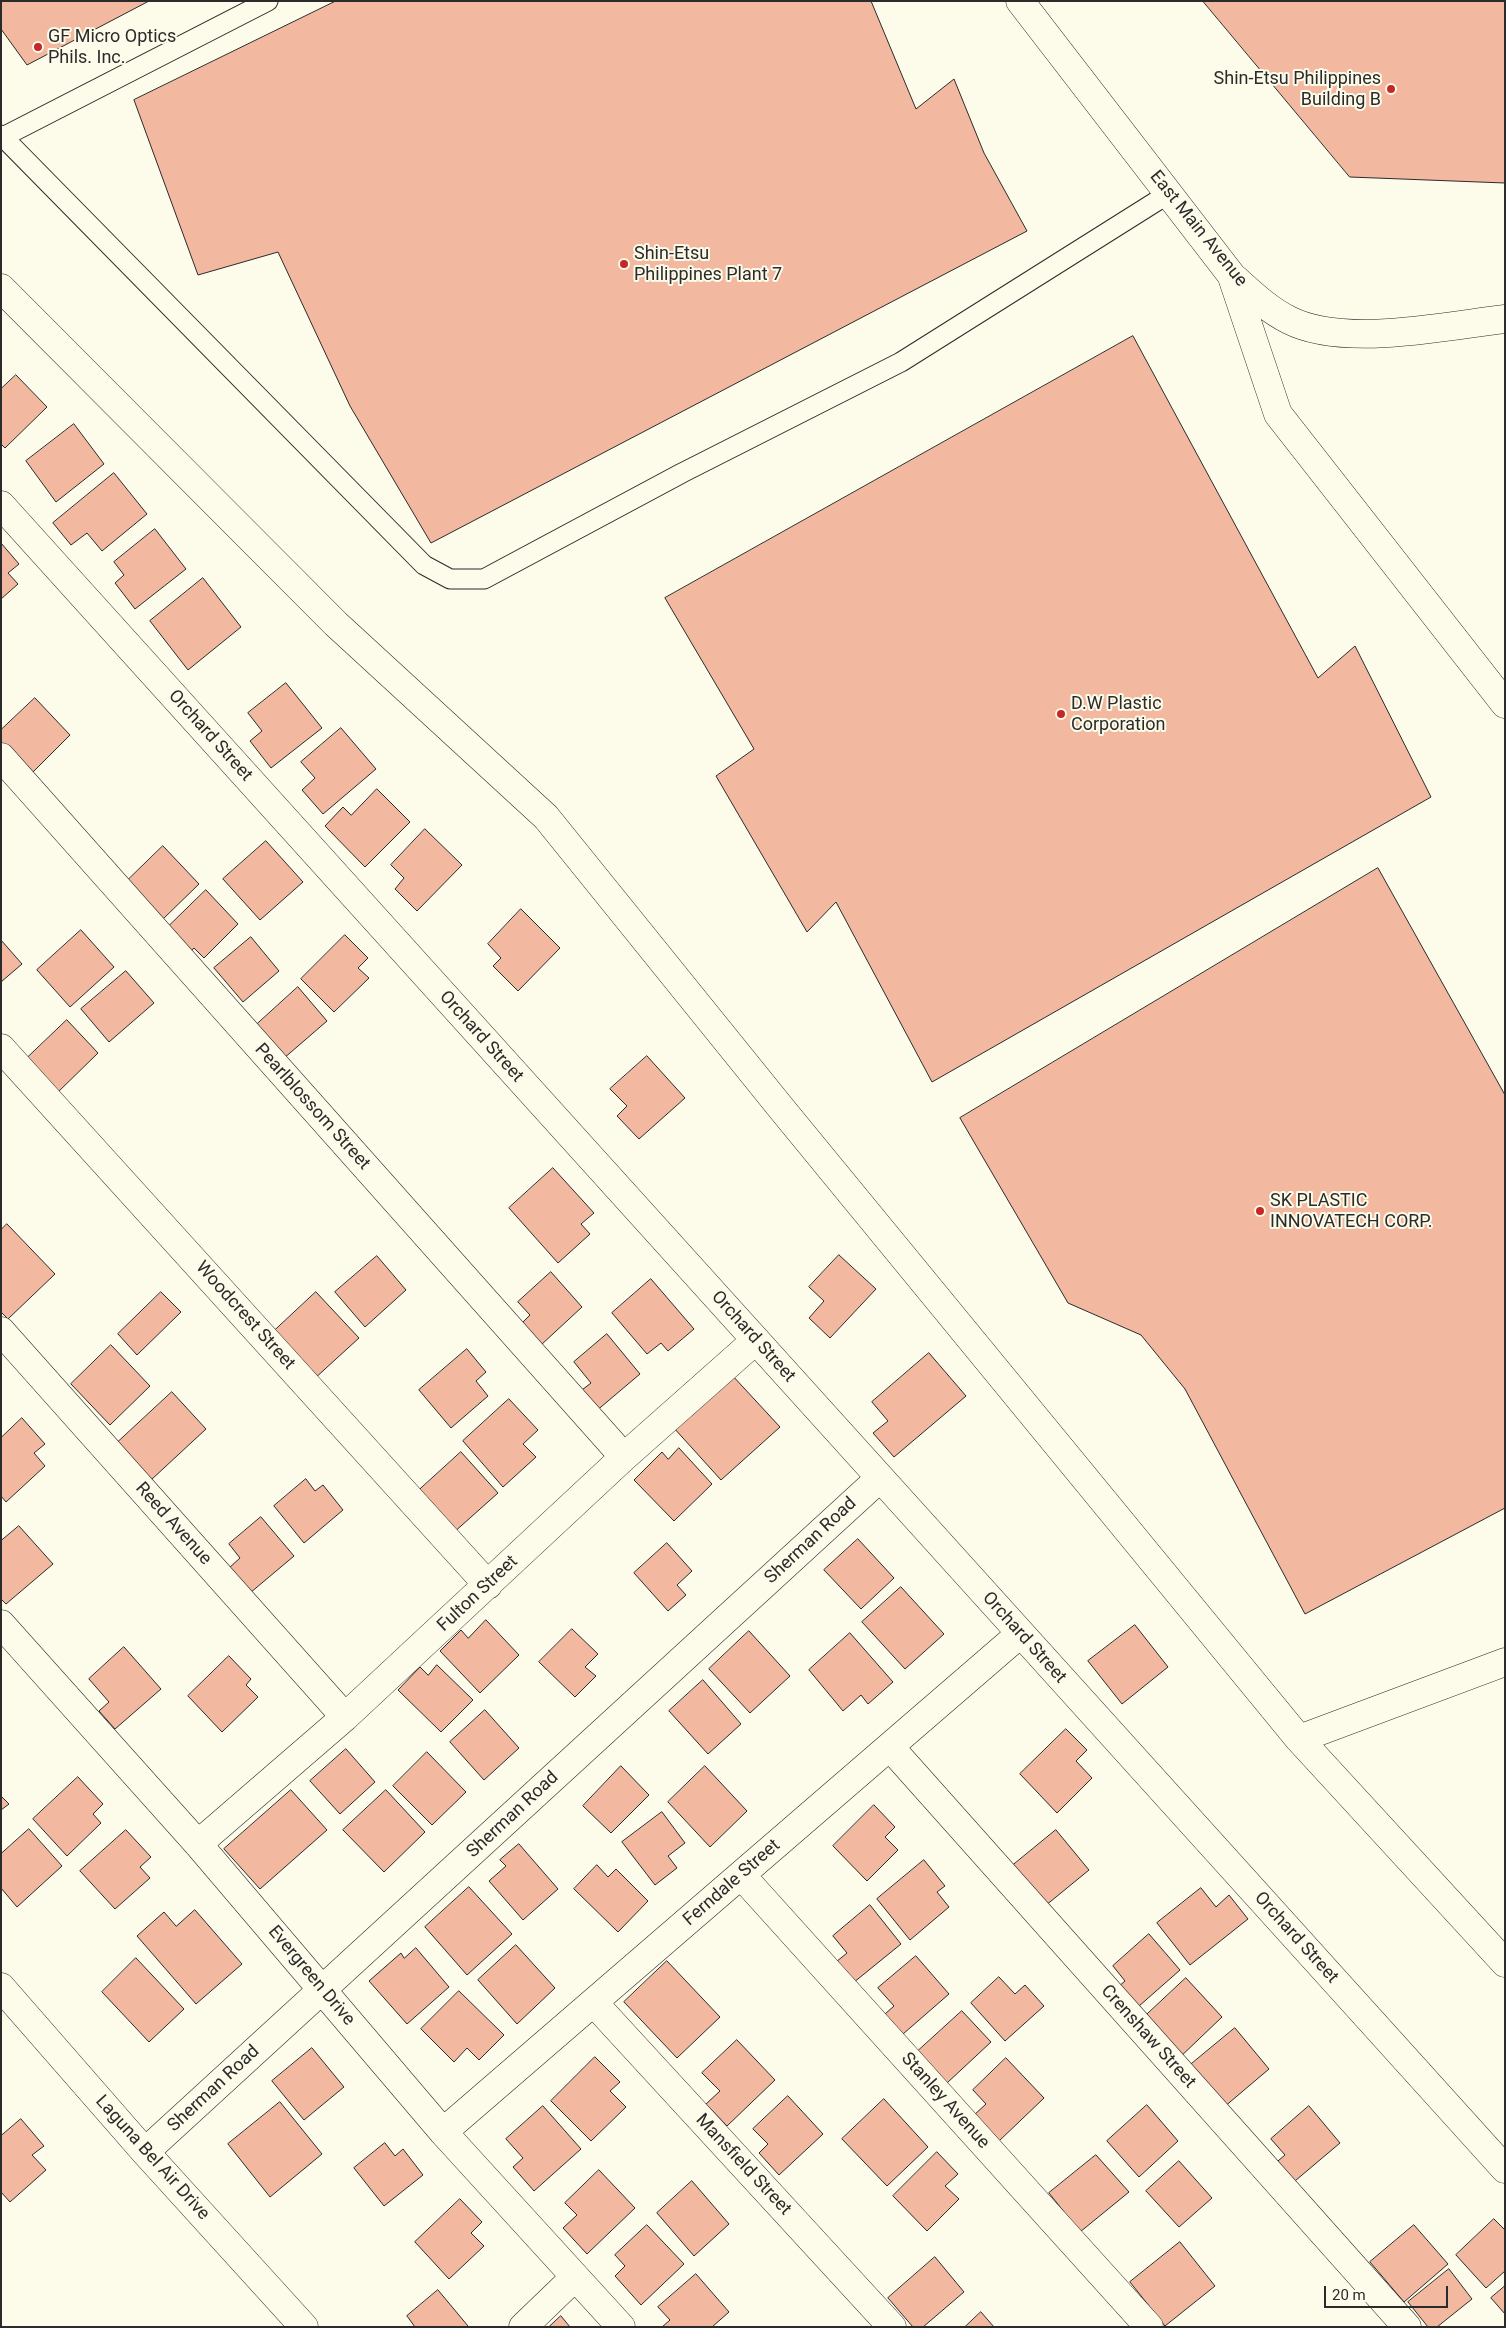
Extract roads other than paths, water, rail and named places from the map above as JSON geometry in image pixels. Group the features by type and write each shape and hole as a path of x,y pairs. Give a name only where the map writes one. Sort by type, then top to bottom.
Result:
{"street":[{"name":"East Main Avenue","path":"1020,1 1232,276 1273,311 1290,321 1330,332 1353,334 1414,330 1505,319"},
{"path":"1232,276 1278,414 1505,704"},
{"path":"1,288 336,624 546,817 781,1108 1299,1739 1505,1963"},
{"name":"Orchard Street","path":"1,505 1505,2169"},
{"name":"Pearlblossom Street","path":"1,756 624,1457"},
{"name":"Woodcrest Street","path":"1,1048 488,1585"},
{"name":"Reed Avenue","path":"1,1331 345,1717"},
{"name":"Fulton Street","path":"198,1844 345,1717 624,1457 756,1340"},
{"name":"Sherman Road","path":"145,2152 880,1478"},
{"name":"Evergreen Drive","path":"1,1624 198,1844 443,2132 621,2327"},
{"name":"Ferndale Street","path":"443,2132 1020,1634"},
{"path":"1299,1739 1505,1662"},
{"name":"Crenshaw Street","path":"890,1747 1407,2327"},
{"name":"Stanley Avenue","path":"741,1875 1149,2327"},
{"name":"Laguna Bel Air Drive","path":"1,1987 145,2152 304,2327"},
{"name":"Mansfield Street","path":"594,2002 892,2327"},
{"path":"523,2327 575,2277"}],"lane":[{"path":"268,1 2,136 424,565 450,579 484,579 682,473 901,362 1168,194"}],"place":[{"name":"GF Micro Optics Phils. Inc.","path":"38,47"},
{"name":"Shin-Etsu Philippines Building B","path":"1391,89"},
{"name":"Shin-Etsu Philippines Plant 7","path":"624,264"},
{"name":"D.W Plastic Corporation","path":"1061,714"},
{"name":"SK PLASTIC INNOVATECH CORP.","path":"1260,1211"}]}
